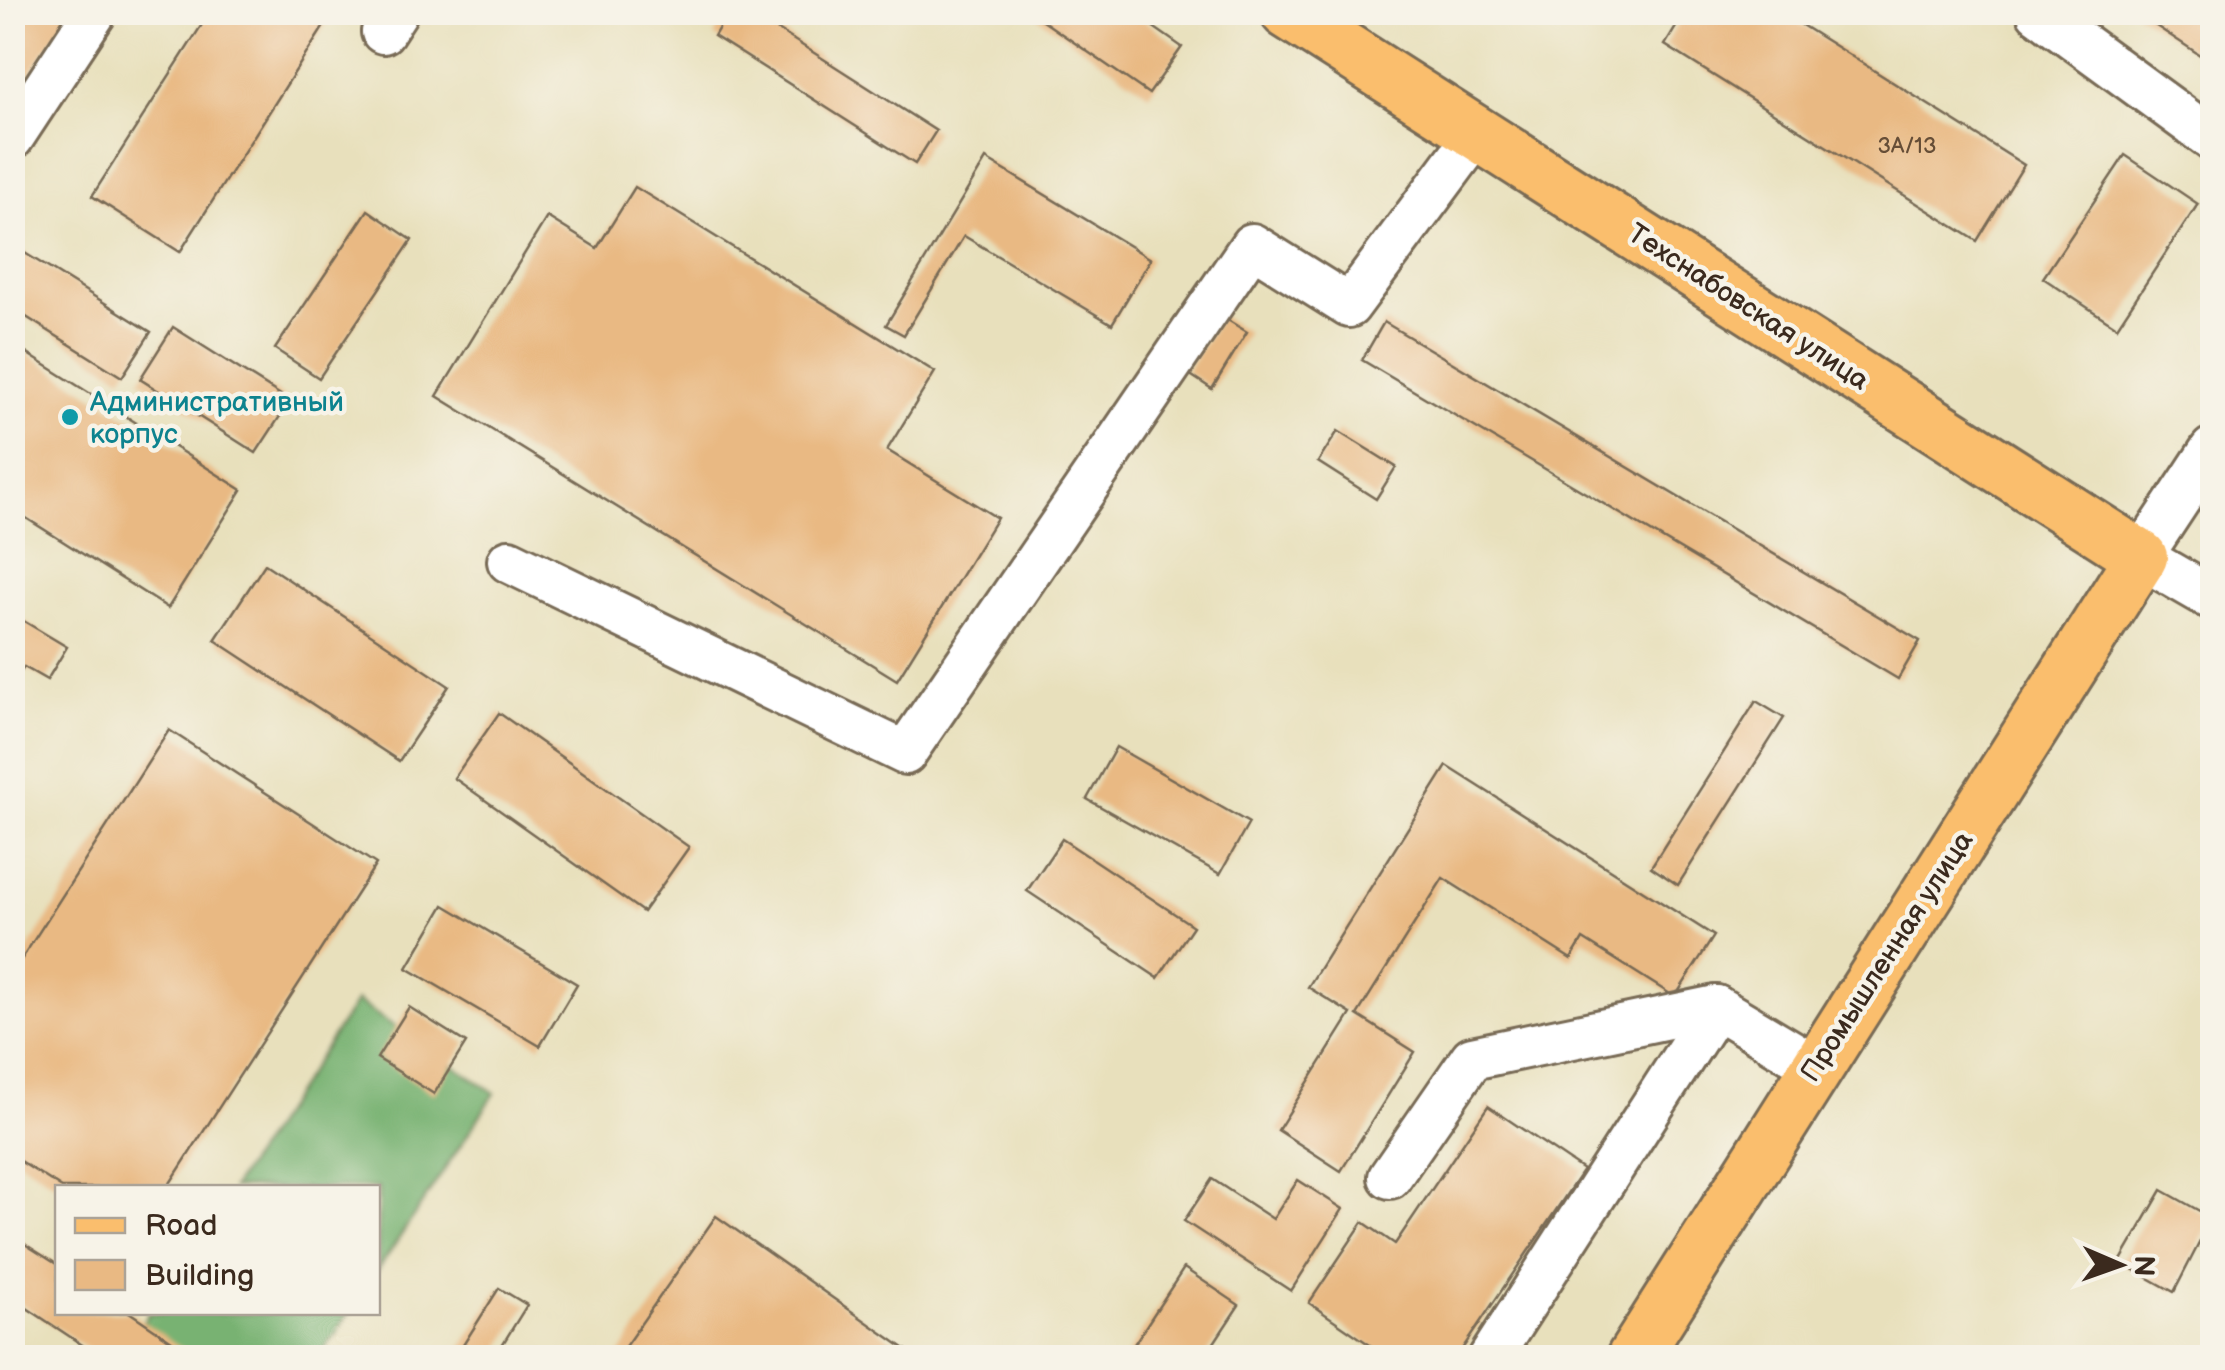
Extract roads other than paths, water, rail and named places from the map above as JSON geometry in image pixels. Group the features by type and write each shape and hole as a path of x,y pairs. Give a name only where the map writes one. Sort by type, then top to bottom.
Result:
{"main road":[{"name":"Техснабовская улица","path":"1286,12 2141,556"},
{"name":"Промышленная улица","path":"1633,1358 2141,556"}],"street":[{"path":"12,138 95,12"},
{"path":"2038,12 2212,139"},
{"path":"509,561 905,753 1252,245 1349,306 1478,132"},
{"path":"2141,556 2212,449"},
{"name":"Техснабовская улица","path":"2141,556 2212,598"},
{"path":"1390,1177 1472,1058 1716,1007 1815,1066"},
{"path":"1490,1358 1716,1007"}],"place":[{"name":"Административный корпус","path":"70,417"}]}
